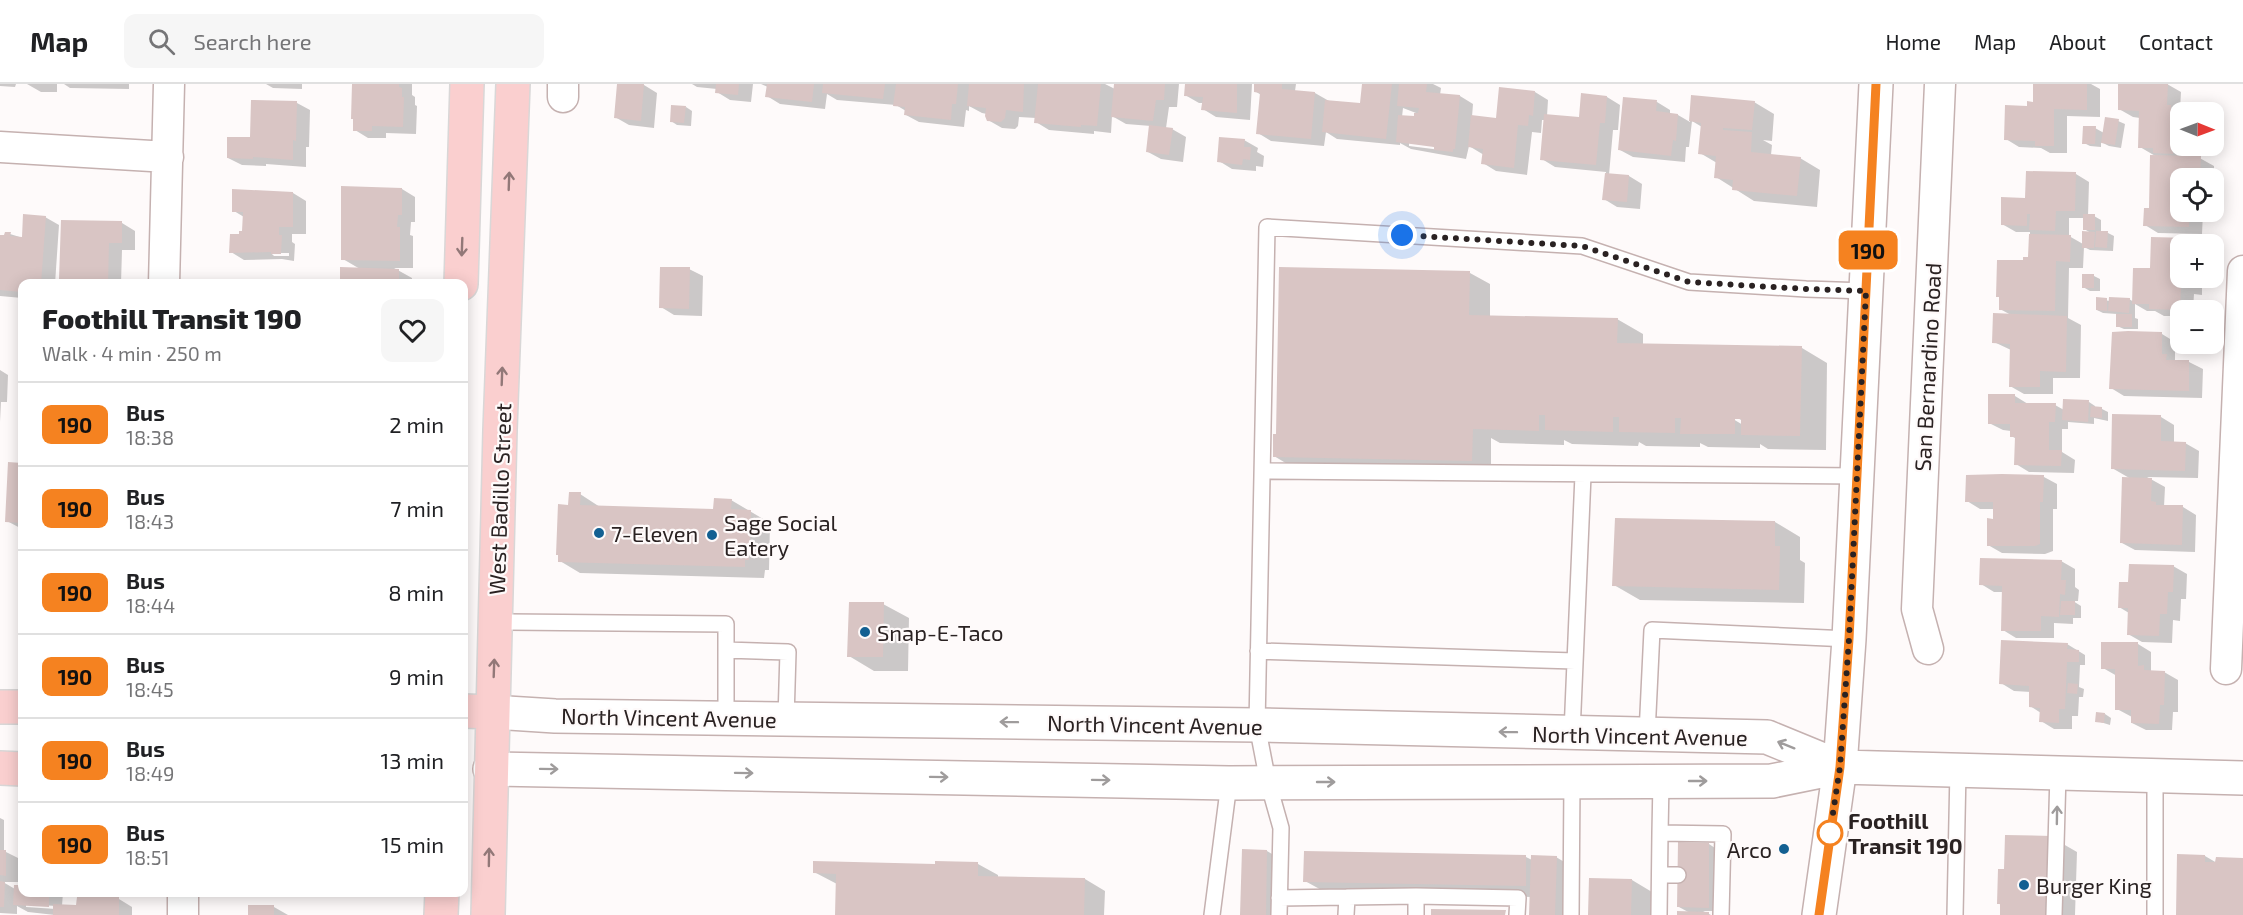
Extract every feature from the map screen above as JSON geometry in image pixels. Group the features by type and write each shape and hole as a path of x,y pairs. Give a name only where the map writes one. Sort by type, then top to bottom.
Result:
{"main road":[{"path":"461,279 467,84"},
{"name":"West Badillo Street","path":"488,915 477,770 478,712 495,622 513,84"},
{"path":"0,707 18,707"},
{"path":"0,768 18,769"},
{"path":"441,915 442,897"}],"street":[{"path":"164,279 169,84"},
{"path":"1819,915 1840,767 1849,639 1876,84"},
{"name":"San Bernardino Road","path":"1928,649 1917,609 1940,84"},
{"path":"0,147 168,158"},
{"path":"2226,669 2243,271"},
{"name":"North Vincent Avenue","path":"478,712 555,716 1257,725 1767,737 1840,767"},
{"name":"North Vincent Avenue","path":"477,770 1229,783 1772,781 1840,767 2243,778"},
{"path":"183,897 183,915"}],"lane":[{"path":"1279,915 1281,828 1268,782 1257,725 1267,227 1582,246 1689,282 1866,291"},
{"path":"1263,471 1857,476"},
{"path":"1572,733 1583,475"},
{"path":"495,622 726,624 726,718"},
{"path":"1647,735 1652,630 1849,639"},
{"path":"726,650 788,652 786,719"},
{"path":"1258,651 1575,661"},
{"path":"1955,915 1958,770"},
{"path":"2054,915 2058,774"},
{"path":"2154,915 2155,776"},
{"path":"1571,915 1572,781"},
{"path":"1659,915 1661,781"},
{"path":"1212,915 1229,783"},
{"path":"1660,833 1723,834 1715,875 1721,915"},
{"path":"1660,875 1678,875"},
{"path":"1279,898 1416,896 1518,898 1517,915"},
{"path":"1416,896 1416,915"},
{"path":"1346,915 1347,897"}],"building":[{"path":"352,84 399,84 402,88 402,97 404,97 403,127 372,126 372,131 353,131"},
{"path":"617,84 644,84 641,121 614,118"},
{"path":"716,84 739,84 738,95 715,93"},
{"path":"767,84 814,84 812,102 765,97"},
{"path":"823,84 885,84 883,99 822,93"},
{"path":"896,84 958,84 956,104 952,104 951,120 904,115 905,107 893,106"},
{"path":"969,84 1024,84 1023,112 1006,110 1005,118 1001,122 987,121 986,108 967,106"},
{"path":"1038,84 1101,84 1097,126 1034,123"},
{"path":"1114,84 1165,84 1164,100 1156,100 1153,121 1111,117"},
{"path":"1185,84 1237,84 1237,113 1201,110 1203,97 1184,96"},
{"path":"1254,84 1282,84 1282,89 1315,92 1311,139 1256,134 1260,93 1254,92"},
{"path":"1362,84 1392,84 1386,139 1322,132 1325,100 1360,103"},
{"path":"1399,84 1427,84 1426,92 1460,95 1453,152 1396,142 1398,115 1414,116 1414,113 1418,113 1419,108 1397,106"},
{"path":"2033,84 2087,84 2087,110 2054,109 2054,146 2035,146 2035,141 2004,140 2005,105 2027,106 2027,101 2033,102"},
{"path":"2118,84 2168,84 2170,154 2153,153 2153,148 2138,148 2139,111 2118,110"},
{"path":"1499,87 1535,91 1533,116 1529,115 1528,126 1518,125 1514,168 1481,164 1483,149 1468,147 1471,115 1496,118"},
{"path":"1581,93 1607,96 1605,123 1600,123 1596,165 1540,160 1544,114 1579,117"},
{"path":"1691,95 1755,101 1752,130 1723,128 1723,130 1752,132 1751,152 1801,157 1797,196 1732,190 1733,180 1714,178 1716,156 1698,154 1701,123 1689,121"},
{"path":"1623,97 1657,100 1656,111 1678,114 1676,141 1673,140 1671,156 1618,150"},
{"path":"251,100 297,101 293,160 227,158 227,137 250,137"},
{"path":"671,105 686,106 684,123 670,122"},
{"path":"2105,117 2119,119 2115,145 2101,143"},
{"path":"1149,125 1173,128 1169,155 1146,152"},
{"path":"2083,126 2096,126 2095,144 2082,144"},
{"path":"1219,137 1245,139 1244,147 1251,147 1250,160 1243,159 1242,165 1217,162"},
{"path":"2150,155 2201,156 2200,168 2170,168 2170,222 2189,222 2189,227 2143,226 2144,208 2149,208"},
{"path":"2026,171 2076,172 2075,211 2056,211 2055,231 2029,230 2030,214 2027,214 2027,226 2001,225 2001,197 2025,198"},
{"path":"1605,173 1629,175 1627,202 1602,200"},
{"path":"341,186 402,188 402,215 398,215 397,227 400,227 400,261 341,260"},
{"path":"232,189 293,192 293,227 279,227 279,235 282,235 281,254 271,254 271,252 229,253 230,234 239,234 239,231 242,231 243,212 232,212"},
{"path":"23,214 46,216 41,279 18,279 18,292 0,290 0,235 11,232 10,236 22,237"},
{"path":"2083,214 2095,214 2095,230 2083,230"},
{"path":"61,220 122,221 122,243 109,243 108,279 59,279"},
{"path":"2082,231 2095,232 2094,248 2082,248"},
{"path":"2096,231 2108,231 2107,248 2095,247"},
{"path":"2029,234 2071,235 2070,262 2056,261 2055,311 1999,310 1999,297 1996,297 1997,260 2023,260 2023,257 2028,257"},
{"path":"2151,237 2170,237 2170,288 2181,288 2180,300 2170,300 2170,310 2149,309 2149,304 2132,304 2133,268 2150,268"},
{"path":"340,267 399,269 399,279 340,279"},
{"path":"660,267 690,267 689,309 659,308"},
{"path":"1279,267 1470,271 1469,315 1618,318 1617,343 1802,346 1800,436 1741,435 1741,419 1735,419 1735,434 1680,434 1681,418 1675,418 1675,433 1619,432 1619,417 1613,417 1613,432 1545,430 1545,415 1539,415 1539,431 1473,429 1472,461 1273,457 1273,434 1276,434"},
{"path":"2082,274 2094,274 2094,288 2082,288"},
{"path":"2096,297 2107,298 2107,311 2096,310"},
{"path":"2109,297 2130,298 2129,313 2108,311"},
{"path":"1993,313 2067,316 2066,372 2040,371 2040,387 2009,387 2010,344 1992,343"},
{"path":"2116,314 2132,314 2132,327 2116,327"},
{"path":"2112,332 2162,332 2162,354 2167,354 2166,360 2189,360 2189,391 2109,389"},
{"path":"1988,394 2015,394 2015,403 2056,403 2055,422 2049,422 2049,450 2062,450 2061,466 2014,465 2015,437 2010,437 2010,424 1988,424"},
{"path":"2063,399 2089,400 2088,422 2062,420"},
{"path":"2091,406 2102,407 2102,418 2090,417"},
{"path":"2112,414 2161,415 2161,441 2186,442 2185,471 2111,469"},
{"path":"8,462 18,463 18,523 5,522"},
{"path":"1966,475 2044,475 2043,502 2040,502 2040,544 2035,546 1987,546 1987,518 1993,519 1993,502 1965,502"},
{"path":"2122,477 2152,478 2151,501 2156,502 2156,505 2183,505 2182,545 2120,543"},
{"path":"569,492 581,492 580,505 713,509 714,498 732,499 731,509 751,510 749,560 745,560 745,567 558,562 558,555 556,555 558,504 568,505"},
{"path":"1615,518 1775,521 1775,546 1780,546 1779,590 1612,586"},
{"path":"1980,558 2062,560 2061,580 2066,580 2065,595 2060,594 2059,617 2041,616 2041,631 2001,631 2002,586 1979,585"},
{"path":"2129,564 2174,565 2173,592 2168,592 2167,614 2160,614 2159,636 2127,635 2128,608 2118,608 2119,582 2128,582"},
{"path":"2061,601 2075,601 2075,615 2060,615"},
{"name":"Snap-E-Taco","path":"849,602 884,602 883,657 847,657"},
{"path":"2001,640 2068,643 2067,649 2079,650 2079,662 2067,662 2065,709 2059,709 2059,723 2039,722 2040,708 2029,707 2029,686 1999,684"},
{"path":"2101,642 2138,642 2138,666 2144,665 2144,670 2165,671 2164,705 2160,705 2159,724 2131,723 2131,710 2115,710 2115,669 2101,669"},
{"path":"2068,683 2078,684 2077,694 2067,693"},
{"path":"2096,712 2105,713 2104,723 2095,722"},
{"name":"Burger King","path":"2005,835 2052,836 2050,902 2045,902 2045,915 2000,915 2000,904 1997,904 1998,869 2004,869"},
{"path":"1678,842 1709,843 1709,908 1677,907"},
{"path":"1242,849 1267,850 1266,915 1240,915"},
{"path":"0,850 6,850 6,876 0,875"},
{"path":"1304,851 1526,855 1526,886 1303,882"},
{"path":"2177,854 2205,855 2205,862 2215,862 2216,857 2243,858 2243,915 2176,915"},
{"path":"1531,855 1557,856 1555,915 1529,915"},
{"path":"813,861 935,864 935,861 978,862 978,876 1085,878 1084,915 835,915 836,874 813,873"},
{"path":"1589,878 1632,879 1631,915 1588,915"},
{"path":"0,881 5,882 4,907 0,907"},
{"path":"14,885 18,885 18,897 49,897 49,907 13,905"},
{"path":"77,897 119,897 119,915 53,915 53,904 76,905"},
{"path":"248,905 274,905 274,915 248,915"},
{"path":"1431,909 1506,910 1505,915 1431,915"},
{"path":"1677,911 1709,912 1709,915 1677,915"}],"bus line":[{"name":"190","path":"1819,915 1840,767 1849,639 1876,84"}],"place":[{"name":"7-Eleven","path":"599,533"},
{"name":"Sage Social Eatery","path":"712,535"},
{"name":"Snap-E-Taco","path":"865,632"},
{"name":"Foothill Transit 190","path":"1830,833"},
{"name":"Arco","path":"1784,849"},
{"name":"Burger King","path":"2024,885"}],"route":[{"path":"1402,235 1582,246 1689,282 1866,291 1849,639 1840,767 1830,833"}]}
